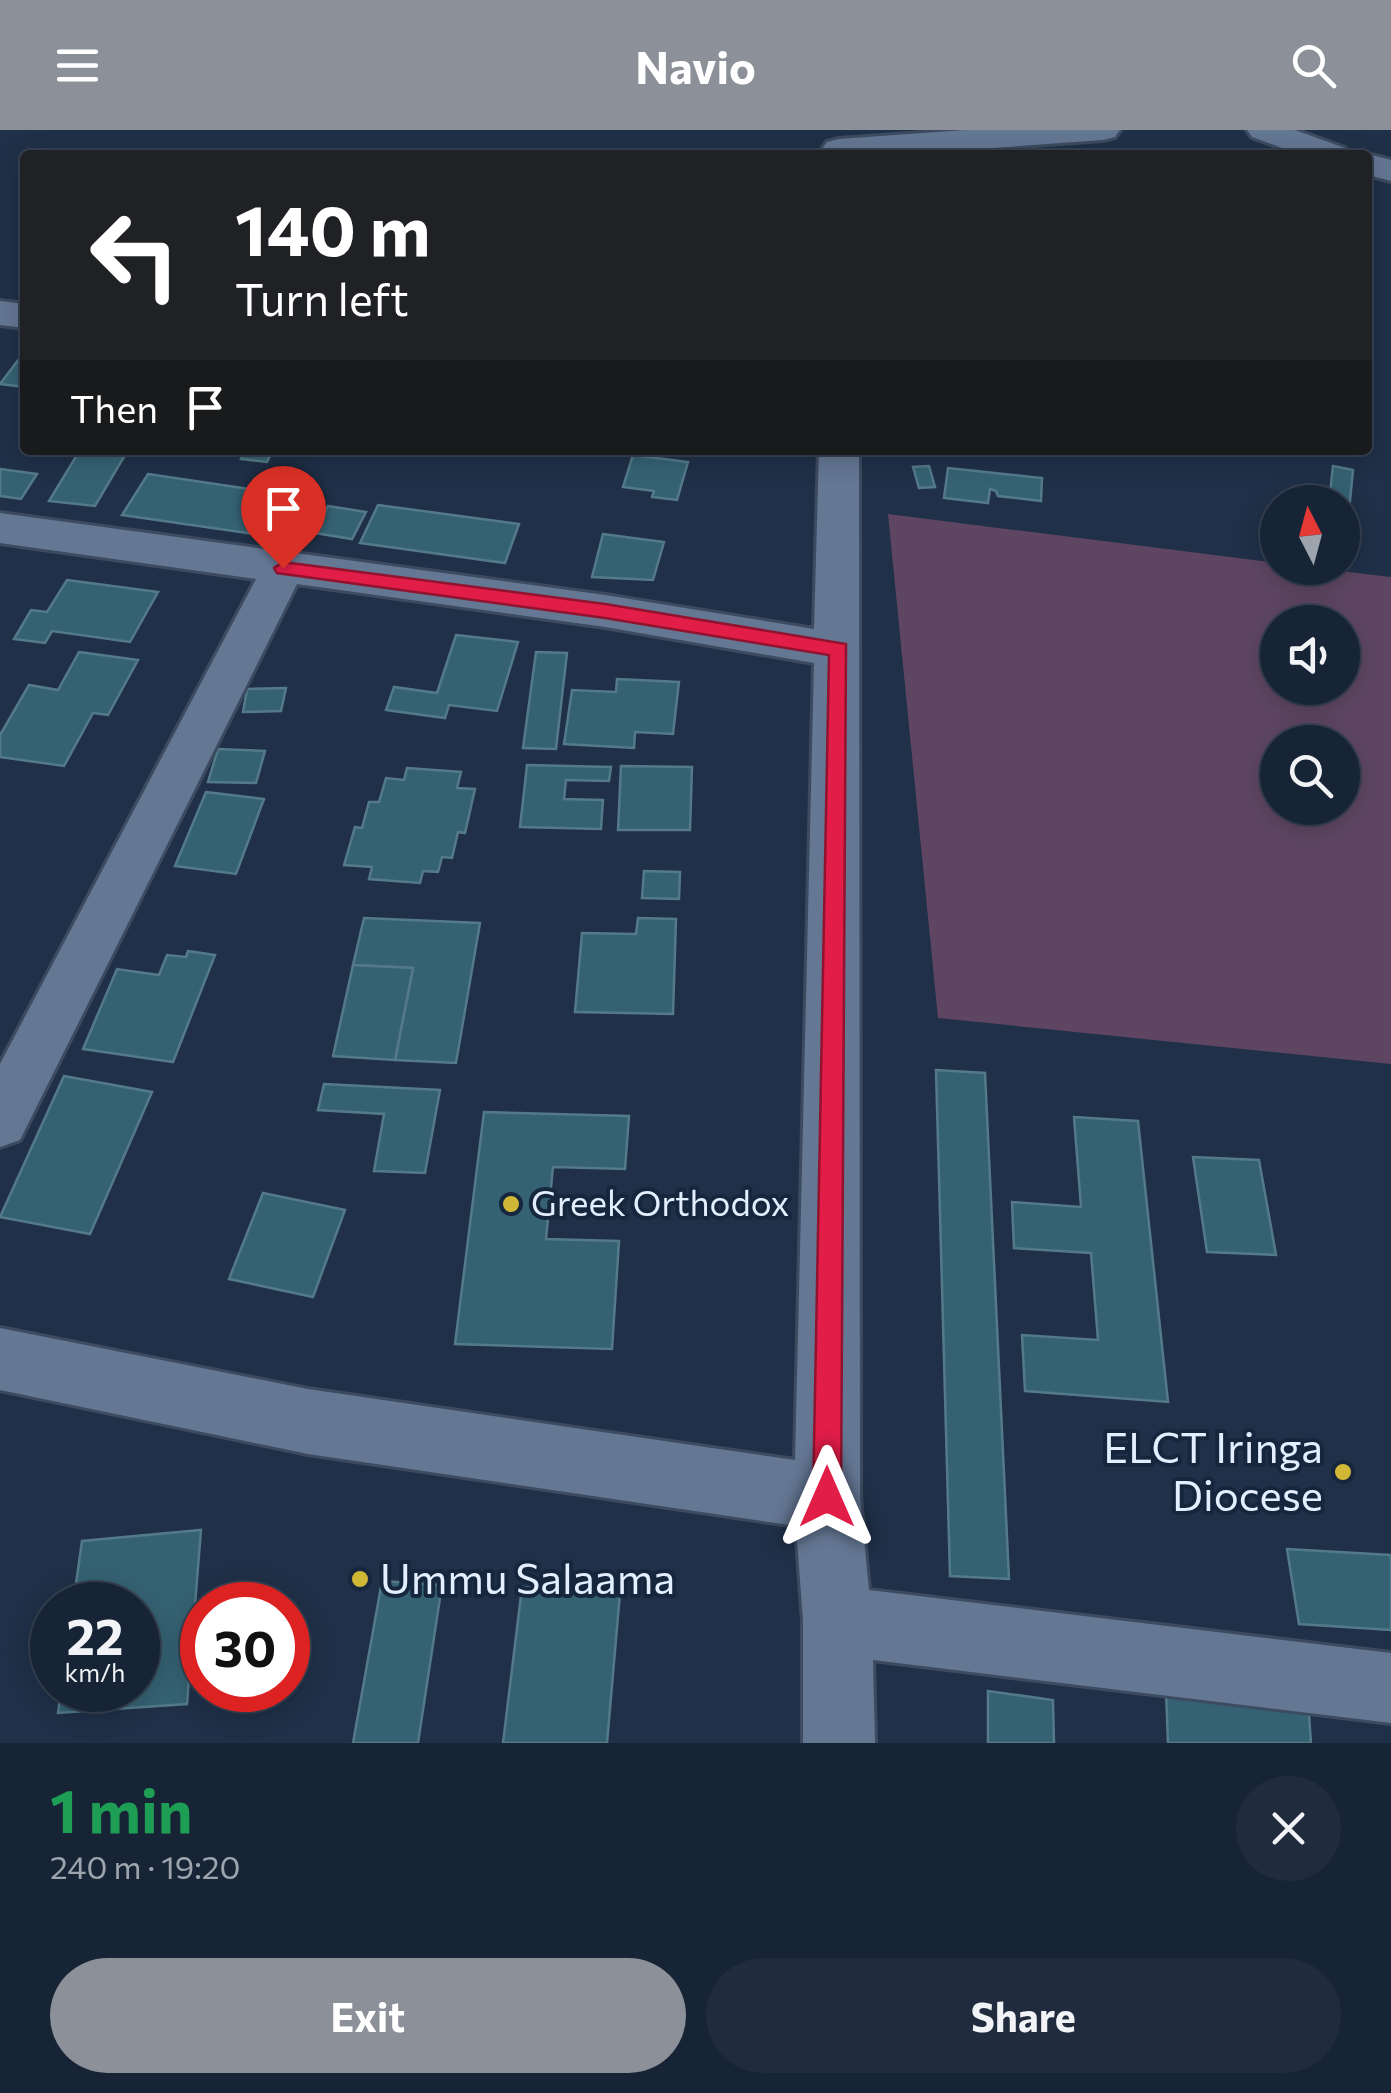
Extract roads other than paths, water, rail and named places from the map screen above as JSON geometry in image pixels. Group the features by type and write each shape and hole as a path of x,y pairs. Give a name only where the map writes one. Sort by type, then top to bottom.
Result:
{"street":[{"path":"839,144 956,136 1086,140"},
{"path":"1271,141 1311,150"},
{"path":"838,1743 837,1621 827,1497 839,455"},
{"path":"0,528 605,611 839,650"},
{"path":"0,1121 283,568"},
{"path":"0,1359 193,1402 827,1497"},
{"path":"837,1621 1391,1688"}],"place":[{"name":"Greek Orthodox","path":"511,1204"},
{"name":"ELCT Iringa Diocese","path":"1343,1472"},
{"name":"Ummu Salaama","path":"360,1579"}]}
